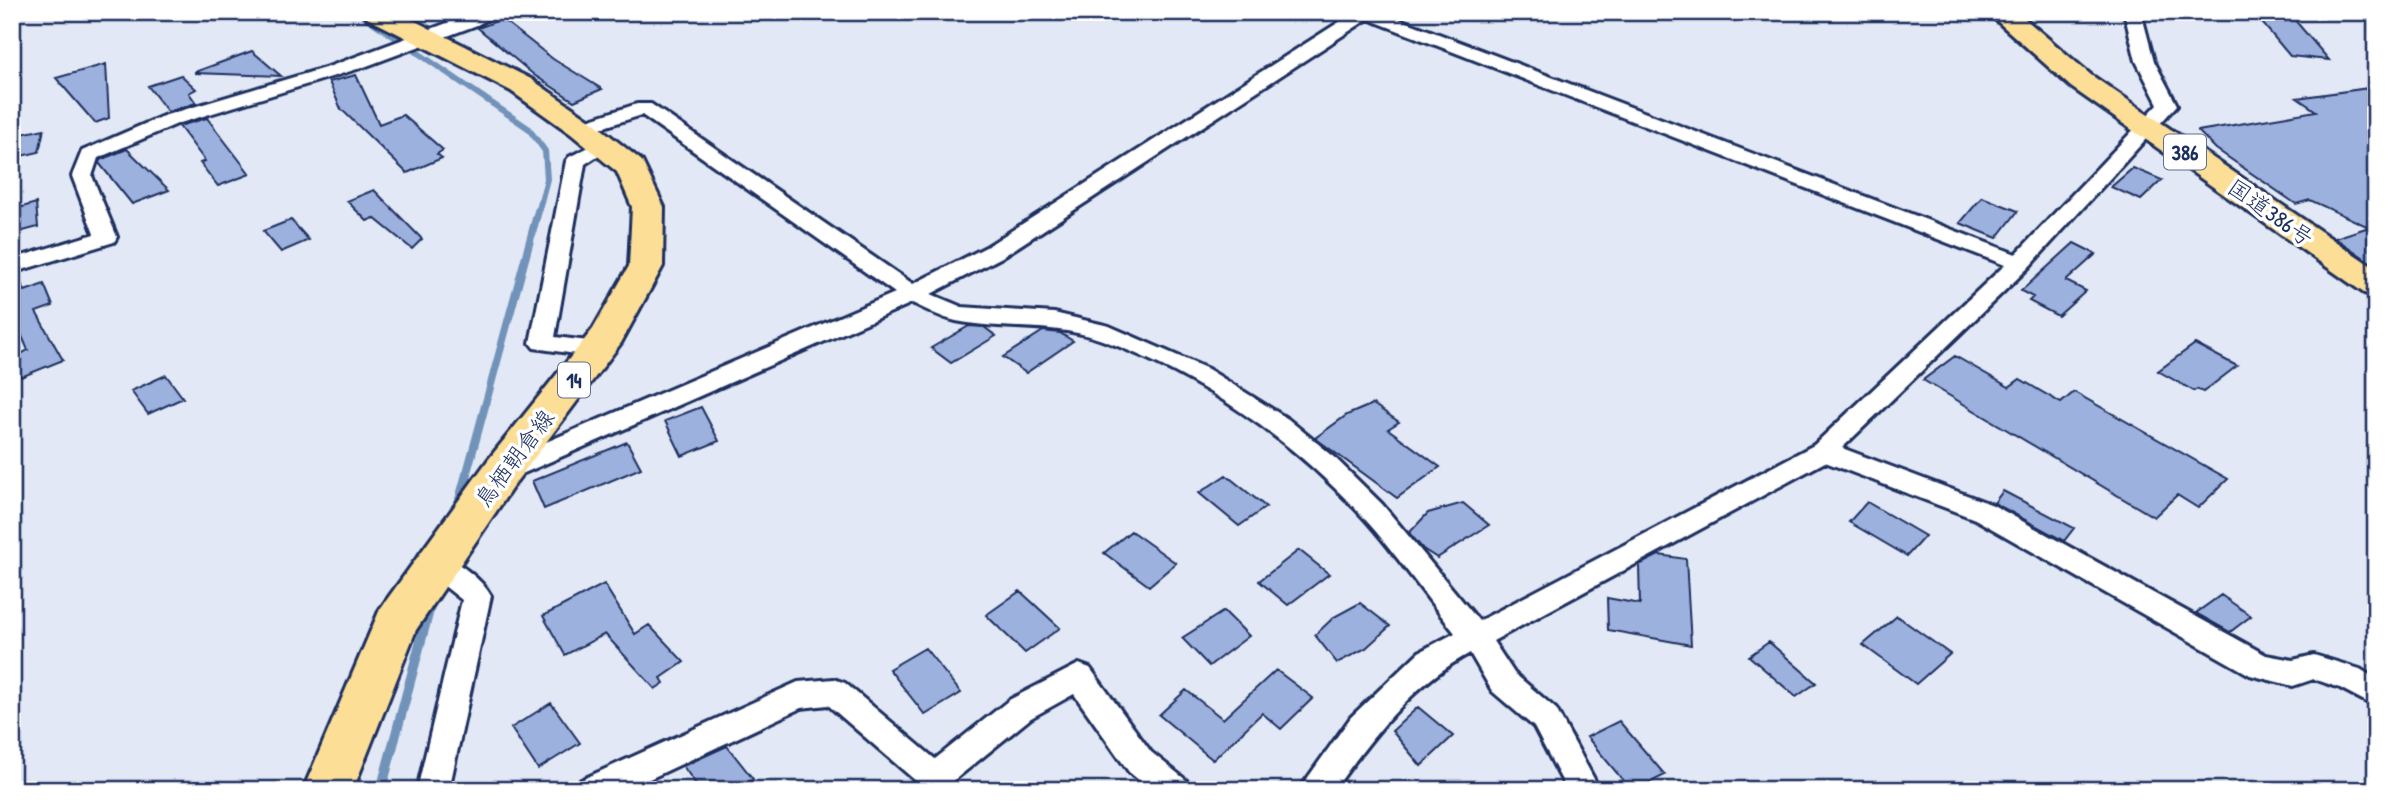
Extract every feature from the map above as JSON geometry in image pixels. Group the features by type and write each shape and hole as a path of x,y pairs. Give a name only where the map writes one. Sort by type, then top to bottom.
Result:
{"main road":[{"name":"鳥栖朝倉線","path":"328,790 396,622 502,471 608,335 646,266 648,207 631,168 521,85 376,12"},
{"name":"国道386号","path":"2000,12 2081,81 2376,285"}],"street":[{"path":"12,266 106,237 82,176 89,155 121,138 246,95 350,65 493,12"},
{"path":"502,471 912,295 995,252 1366,12 2021,263"},
{"path":"1315,790 1362,726 1429,661 1823,451 2021,263 2168,105 2146,61 2132,12"},
{"path":"597,349 542,343 576,161 593,137 644,108 912,295 958,314 1054,320 1109,334 1200,374 1279,425 1324,463 1373,511 1475,637 1503,682 1545,719 1584,790"},
{"path":"1823,451 1984,512 2260,666 2293,673 2314,667 2349,678 2376,694"},
{"path":"432,790 477,596 438,565"},
{"path":"592,790 798,695 834,692 935,778 1020,709 1079,677 1140,762 1175,790"}],"building":[{"path":"2253,12 2288,12 2329,60 2290,56"},
{"path":"502,19 553,59 602,89 574,101 534,75 478,28"},
{"path":"252,51 281,76 195,73 195,72"},
{"path":"106,64 109,118 95,123 56,78"},
{"path":"181,75 196,89 189,93 196,103 168,112 148,86"},
{"path":"356,75 379,124 403,115 443,150 437,154 442,158 407,173 341,109 329,82"},
{"path":"2376,87 2376,266 2335,238 2369,227 2310,200 2296,204 2216,149 2198,131 2316,111 2297,98"},
{"path":"207,118 250,174 218,186 200,163 205,161 179,126"},
{"path":"44,129 39,152 12,158 12,136"},
{"path":"127,149 169,190 132,204 99,163 100,160"},
{"path":"2133,168 2162,180 2141,200 2111,187"},
{"path":"374,190 422,239 412,249 374,218 367,221 347,201"},
{"path":"1982,197 2018,211 1997,238 1960,223"},
{"path":"36,203 38,227 12,234 12,210"},
{"path":"291,220 309,240 281,252 263,231"},
{"path":"2074,243 2096,254 2066,281 2086,291 2058,316 2029,301 2033,297 2021,291"},
{"path":"16,274 25,291 44,284 53,306 36,312 63,360 21,377 12,359 28,350 15,320 12,321 12,275"},
{"path":"969,326 984,327 996,336 951,363 931,348"},
{"path":"1043,331 1060,333 1073,341 1026,373 1003,357"},
{"path":"2195,344 2237,366 2203,392 2197,389 2194,391 2158,371"},
{"path":"1955,356 2009,387 2020,379 2061,403 2074,392 2228,479 2198,508 2177,495 2154,517 1923,380"},
{"path":"166,375 183,398 148,414 131,391"},
{"path":"1373,404 1399,422 1388,429 1440,467 1397,498 1315,438 1347,415"},
{"path":"701,407 719,441 682,456 665,421"},
{"path":"627,442 641,468 544,509 532,481"},
{"path":"1226,475 1266,507 1239,526 1199,493"},
{"path":"2003,491 2074,528 2064,541 1994,503"},
{"path":"1867,502 1925,536 1907,556 1849,522"},
{"path":"1463,503 1489,525 1437,558 1423,549 1409,533 1428,513"},
{"path":"1131,531 1176,563 1149,586 1104,553"},
{"path":"1299,550 1329,574 1288,605 1259,581"},
{"path":"1659,555 1686,559 1691,645 1608,630 1607,598 1640,604 1639,565"},
{"path":"604,584 635,634 649,625 684,662 661,678 664,683 655,689 605,634 565,655 543,616"},
{"path":"1020,591 1060,628 1025,653 986,615"},
{"path":"2221,595 2251,616 2230,632 2196,613"},
{"path":"1360,603 1390,626 1366,648 1337,663 1315,635 1334,617"},
{"path":"1224,611 1249,636 1209,666 1182,638"},
{"path":"1897,616 1950,654 1916,684 1863,645"},
{"path":"1769,642 1816,683 1796,697 1749,656"},
{"path":"925,648 961,693 925,715 889,669"},
{"path":"1276,670 1313,698 1281,729 1262,713 1213,760 1159,715 1186,690 1223,719"},
{"path":"551,703 580,743 538,769 511,728"},
{"path":"1418,707 1453,736 1421,766 1392,731"},
{"path":"1619,721 1665,775 1631,790 1587,737"},
{"path":"727,746 753,779 738,790 700,790 683,766"}],"waterway":[{"path":"358,12 528,128 545,151 547,179 538,213"},
{"path":"466,476 538,211"},
{"path":"458,507 467,474"},
{"path":"381,790 431,603"}]}
